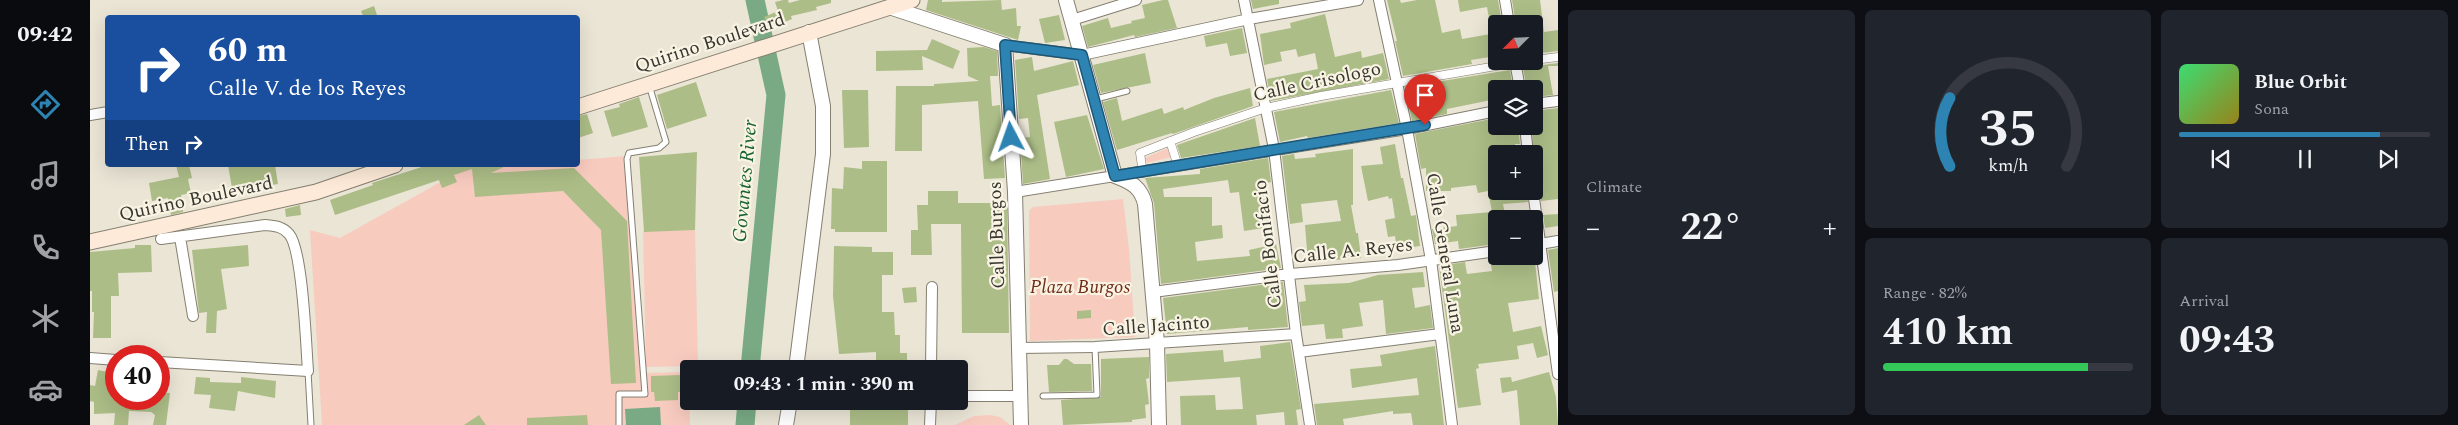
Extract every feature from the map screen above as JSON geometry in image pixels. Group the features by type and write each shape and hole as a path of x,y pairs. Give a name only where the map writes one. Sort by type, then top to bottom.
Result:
{"main road":[{"name":"Quirino Boulevard","path":"580,106 794,36 892,8 912,0"},
{"name":"Quirino Boulevard","path":"90,242 308,194 389,167"}],"street":[{"path":"1066,0 1115,176"},
{"path":"1072,20 1136,0"},
{"name":"Calle Bonifacio","path":"1244,0 1274,150 1296,334 1310,425"},
{"path":"892,8 1005,45 1082,55 1249,19 1358,0"},
{"name":"Calle General Luna","path":"1379,0 1408,129 1431,260 1452,425"},
{"path":"1506,0 1508,15"},
{"path":"797,360 823,154 823,106 810,32"},
{"name":"Calle Burgos","path":"1005,45 1015,192 1021,425"},
{"path":"1543,59 1558,57"},
{"name":"Calle Crisologo","path":"1142,172 1140,153 1266,108 1488,67"},
{"path":"1543,102 1558,100"},
{"path":"90,116 105,113"},
{"path":"1015,192 1408,129 1488,113"},
{"path":"1170,141 1178,166"},
{"path":"1115,176 1131,182 1142,193 1157,343 1159,425"},
{"path":"161,239 265,225 280,227 290,236 298,263 308,371 170,363"},
{"path":"180,237 193,316"},
{"path":"1543,244 1558,241"},
{"name":"Calle A. Reyes","path":"1153,292 1290,274 1431,260 1488,252"},
{"path":"1540,265 1558,374"},
{"path":"931,360 932,287"},
{"name":"Calle Jacinto","path":"1018,348 1095,347 1296,334"},
{"path":"1299,352 1440,334"},
{"path":"90,358 105,359"},
{"path":"968,396 1020,396"},
{"path":"786,425 788,410"},
{"path":"930,425 931,410"}],"lane":[{"path":"619,425 619,394 645,394 628,159 630,153 659,148 666,142 649,85"},
{"path":"1094,100 1127,91"},
{"path":"1043,396 1097,395 1095,347"},
{"path":"308,371 311,425"}],"green space":[{"path":"1168,148 1172,157 1147,163 1145,158"},
{"path":"626,156 642,373 680,372 680,410 690,410 690,425 322,425 310,230 340,238 464,169 488,167 580,167 580,160"},
{"name":"Plaza Burgos","path":"1123,199 1129,249 1135,337 1030,341 1029,211 1033,207"},
{"path":"695,230 698,360 680,360 680,366 646,367 643,231"},
{"path":"990,415 1000,417 1010,425 955,425 974,416"}],"shaded area":[{"path":"660,407 661,425 626,425 625,409"}],"building":[{"path":"788,0 789,3 800,0 831,0 831,3 816,7 817,10 791,16 792,19 780,24 779,21 768,26 764,17 778,11 775,2"},
{"path":"928,0 942,0 942,2 1001,0 1002,10 1016,8 1017,26 1021,26 1018,40 926,10"},
{"path":"1168,0 1177,28 1135,37 1134,35 1088,47 1082,26 1108,18 1111,28 1132,23 1131,21 1145,18 1142,5"},
{"path":"1251,0 1279,0 1279,4 1253,9"},
{"path":"1387,0 1400,0 1401,3 1417,0 1435,0 1442,33 1460,29 1462,39 1488,34 1488,57 1471,60 1472,64 1403,76 1395,41 1397,41"},
{"path":"1458,0 1498,0 1500,15 1488,15 1487,7 1460,12"},
{"path":"1512,0 1540,0 1542,15 1514,15"},
{"path":"374,6 377,15 363,15 361,11"},
{"path":"1325,14 1335,57 1361,51 1362,58 1383,53 1389,79 1271,101 1267,79 1318,69 1315,53 1298,57 1296,49 1280,52 1282,61 1264,65 1260,34 1291,28 1290,23"},
{"path":"1059,15 1065,40 1045,43 1039,19"},
{"path":"1543,24 1544,32 1558,30 1558,51 1543,53"},
{"path":"1242,28 1247,53 1230,56 1227,43 1206,47 1204,36"},
{"path":"932,39 960,51 953,69 922,56 923,70 876,71 876,51 927,50"},
{"path":"984,47 997,51 998,76 990,76 992,106 1000,105 1005,178 984,179 978,101 922,105 922,151 895,151 896,86 934,86 934,84 979,81 968,76 967,48"},
{"path":"1145,53 1151,83 1101,93 1093,65"},
{"path":"1032,57 1034,71 1073,61 1079,85 1037,95 1050,179 1023,184 1020,138 1030,137 1028,118 1019,119 1015,60"},
{"path":"1558,63 1558,66 1548,66 1553,95 1543,96 1543,80 1525,80 1523,70 1543,70 1543,65"},
{"path":"1510,70 1512,80 1488,80 1488,101 1447,109 1447,114 1412,121 1405,87"},
{"path":"696,82 707,116 667,129 657,95"},
{"path":"1250,88 1253,106 1173,134 1117,150 1103,102 1117,98 1122,121 1162,108 1164,114 1183,107 1184,110 1214,98"},
{"path":"842,90 868,90 869,147 844,148"},
{"path":"1391,90 1399,123 1308,138 1307,136 1280,142 1274,112"},
{"path":"639,97 648,127 612,137 604,111 620,107 619,104"},
{"path":"1558,108 1558,199 1541,201 1543,200 1543,145 1533,145 1532,135 1543,135 1543,110"},
{"path":"587,114 593,133 580,137 580,116"},
{"path":"1087,115 1104,169 1066,177 1054,122"},
{"path":"1255,118 1260,146 1181,158 1177,145"},
{"path":"1488,120 1488,135 1519,135 1520,144 1488,145 1488,191 1478,193 1476,185 1451,188 1451,191 1426,191 1426,168 1421,169 1415,134"},
{"path":"1395,144 1401,178 1403,178 1411,216 1416,215 1420,246 1397,249 1395,236 1388,237 1385,220 1395,218 1392,198 1389,199 1388,196 1368,201 1361,166 1383,164 1380,147"},
{"path":"1353,149 1353,205 1351,205 1356,233 1358,233 1361,258 1308,262 1305,225 1341,221 1337,200 1301,204 1303,222 1290,224 1282,156 1294,154 1295,159 1316,157 1315,154"},
{"path":"697,152 695,230 644,232 639,157"},
{"path":"1268,158 1271,182 1263,184 1270,227 1244,231 1239,192 1230,193 1228,180 1163,189 1164,197 1212,197 1212,226 1222,225 1223,238 1195,242 1197,261 1250,256 1249,250 1276,244 1281,268 1161,284 1154,203 1145,178 1200,174 1200,169"},
{"path":"862,161 887,161 887,232 835,232 835,229 831,229 832,188 843,189 844,167 862,169"},
{"path":"176,167 189,167 192,178 188,179 191,193 181,195 183,212 171,215 168,198 152,201 149,183 179,177"},
{"path":"228,167 275,167 278,184 247,189 246,186 232,188"},
{"path":"422,167 504,167 491,173 574,168 627,221 636,383 611,384 601,230 563,191 475,197 472,169 454,175 457,182 442,188 439,180 335,215 330,200 373,185 372,183"},
{"path":"928,191 958,191 958,203 1007,203 1009,333 962,333 961,224 931,224 932,255 911,255 911,230 918,230 917,205 928,205"},
{"path":"1490,200 1528,200 1528,202 1503,204 1504,210 1492,210"},
{"path":"300,205 301,215 286,217 285,209"},
{"path":"1488,212 1488,245 1459,249 1458,241 1435,244 1432,229 1457,226 1456,215"},
{"path":"1558,214 1558,226 1545,228 1543,215"},
{"path":"135,245 151,245 152,272 118,273 119,296 111,296 111,338 93,338 94,312 92,312 92,291 90,291 90,252 135,248"},
{"path":"248,245 249,266 221,269 227,309 217,311 216,333 206,333 207,312 199,313 192,250"},
{"path":"834,246 872,247 872,252 893,252 893,275 882,275 882,312 894,312 895,335 900,335 900,353 907,353 907,360 876,360 876,352 839,354 833,296"},
{"path":"1558,248 1558,291 1554,292 1548,250"},
{"path":"1465,262 1467,274 1492,271 1491,265 1535,265 1539,299 1508,303 1513,332 1541,326 1548,355 1537,358 1533,343 1517,346 1519,359 1478,364 1479,368 1476,369 1481,405 1458,408 1439,266"},
{"path":"1423,272 1425,287 1412,288 1415,308 1430,305 1433,328 1386,334 1383,300 1359,303 1363,326 1342,329 1343,338 1326,339 1324,324 1302,326 1299,302 1306,301 1304,285 1349,283 1378,275"},
{"path":"1283,282 1288,327 1248,330 1248,327 1167,334 1163,298"},
{"path":"916,287 917,302 904,303 902,288"},
{"path":"1091,310 1091,318 1077,319 1077,311"},
{"path":"1290,342 1301,409 1296,410 1298,425 1285,425 1284,412 1256,415 1257,425 1181,425 1180,396 1215,395 1216,410 1243,409 1240,377 1167,382 1166,354 1223,350 1224,362 1261,358 1260,346"},
{"path":"1435,346 1444,425 1413,425 1411,413 1393,414 1393,411 1343,419 1344,425 1317,425 1314,404 1419,395 1417,378 1352,388 1350,369 1382,366 1380,355"},
{"path":"1149,357 1149,378 1146,379 1149,404 1145,405 1146,418 1132,420 1132,422 1063,425 1061,400 1101,397 1101,359"},
{"path":"1064,359 1074,364 1091,364 1092,391 1049,392 1047,365 1059,365"},
{"path":"98,370 105,372 105,410 168,410 166,425 153,425 155,415 151,412 129,411 128,425 114,425 115,413 94,414 94,402 90,401 90,385 95,386"},
{"path":"1549,372 1556,397 1558,425 1520,425 1517,390 1502,393 1500,378 1511,377 1512,382"},
{"path":"680,375 678,400 655,401 654,392 651,392 651,376"},
{"path":"196,377 210,378 210,382 241,383 241,377 276,381 275,398 238,391 235,411 209,408 211,395 194,394"},
{"path":"850,410 908,410 908,425 850,425"},
{"path":"479,415 486,425 464,425"},
{"path":"587,415 588,425 527,425 527,418"}],"waterway":[{"name":"Govantes River","path":"751,360 776,95 755,0"},
{"name":"Govantes River","path":"745,425 746,410"}],"route":[{"path":"1011,137 1005,45 1082,55 1115,176 1425,125"}]}
